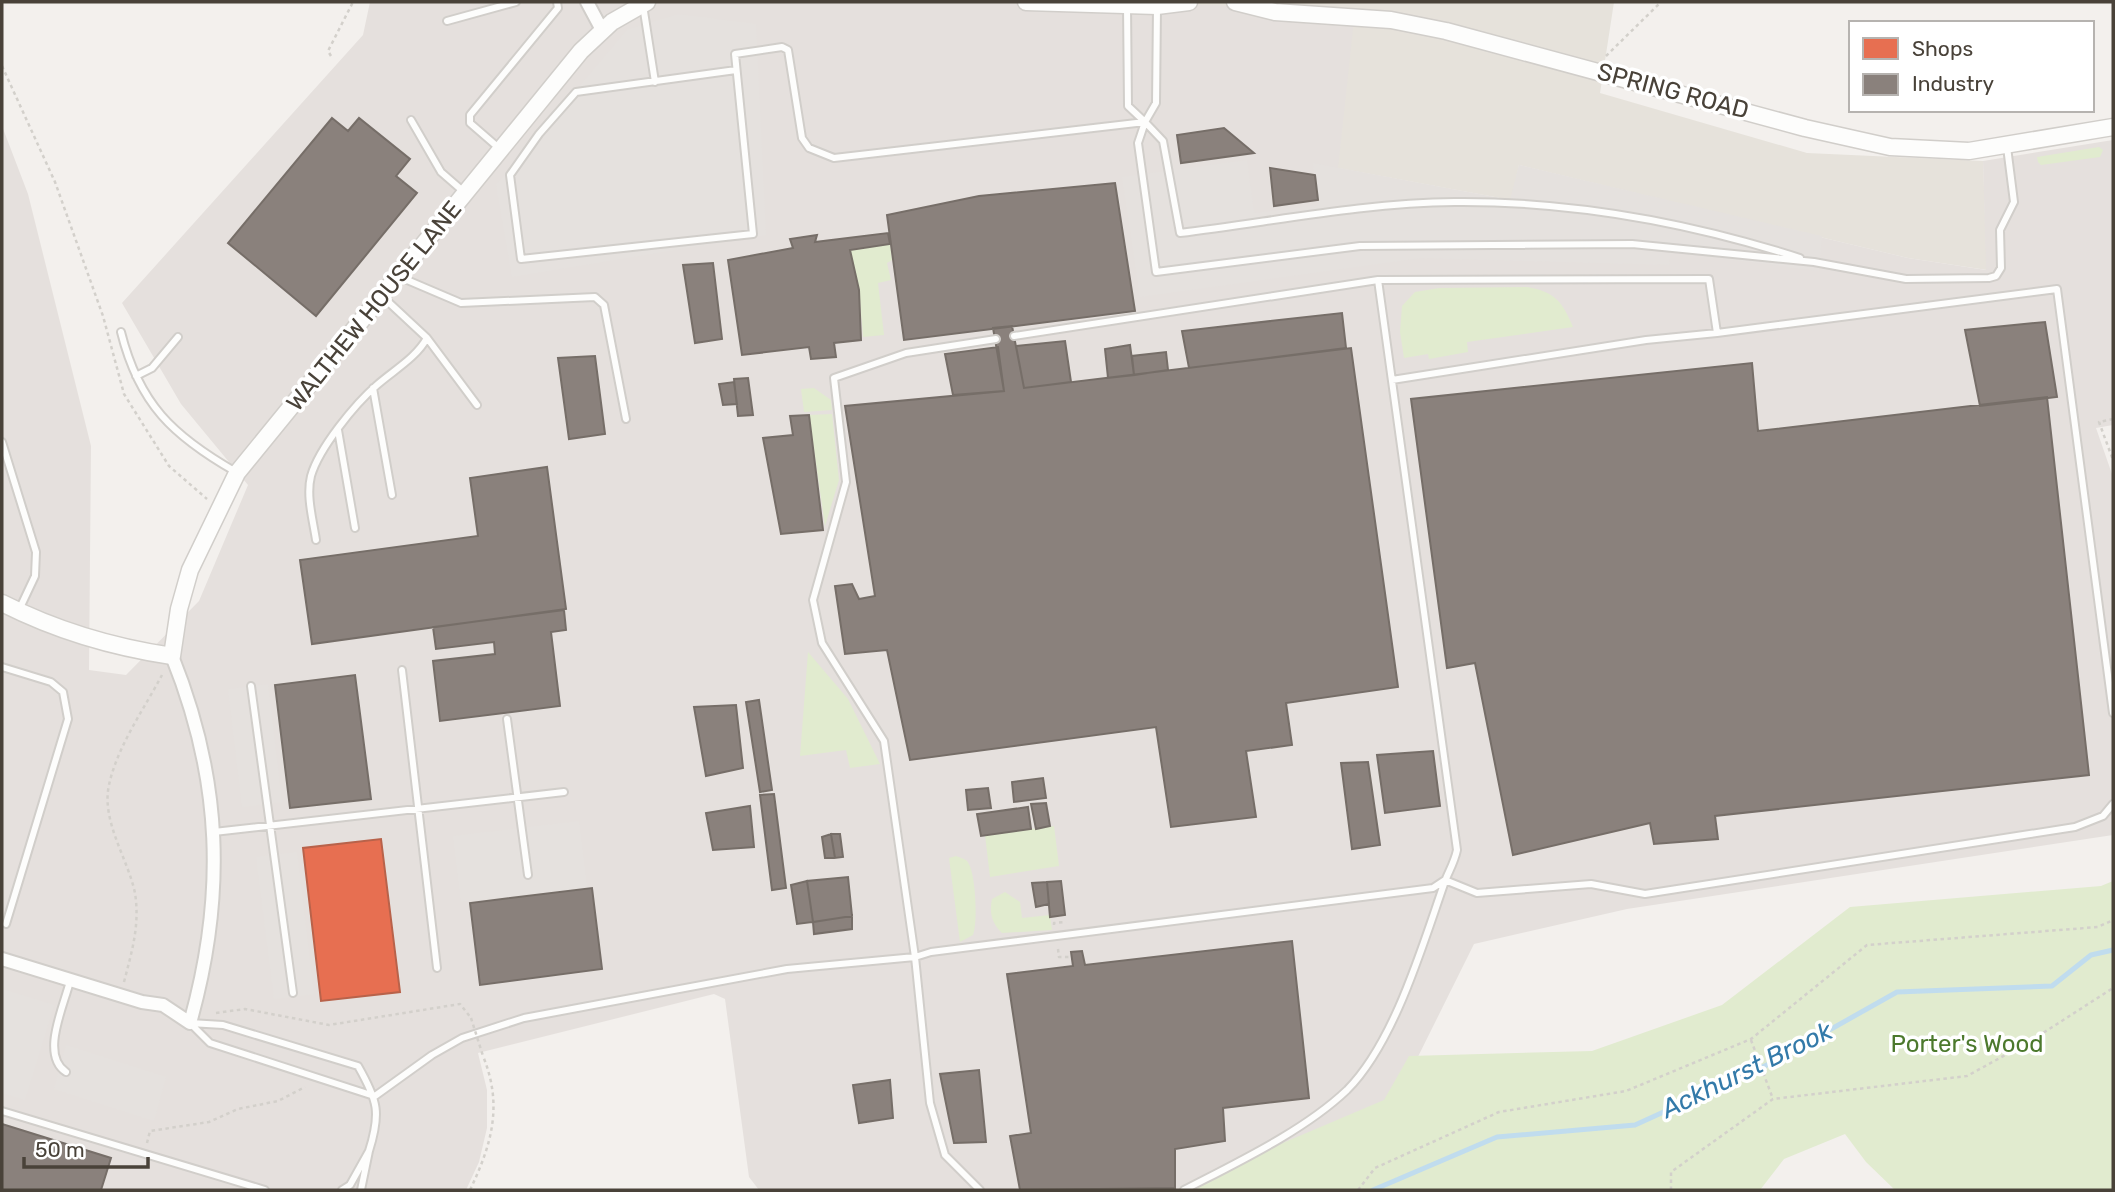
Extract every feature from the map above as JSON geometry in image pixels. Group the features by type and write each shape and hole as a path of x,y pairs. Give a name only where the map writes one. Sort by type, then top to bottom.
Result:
{"street":[{"path":"587,2 603,30"},
{"name":"WALTHEW HOUSE LANE","path":"172,656 179,609 190,570 237,473 582,51 603,30 645,2"},
{"path":"1026,2 1157,6 1189,2"},
{"name":"SPRING ROAD","path":"1234,2 1275,12 1391,20 1446,31 1805,128 1890,147 1941,151 2007,147 2113,127"},
{"path":"2,603 85,639 172,656 192,707 204,753 216,866 209,930 190,1023 163,1005 2,959"}],"lane":[{"path":"447,21 516,2"},
{"path":"501,150 470,123 471,115 558,9 557,2"},
{"path":"645,2 655,82"},
{"path":"1127,4 1128,106 1163,141 1180,233 1350,209 1454,202 1554,205 1644,218 1731,237 1814,262"},
{"path":"1157,6 1156,103 1145,122 1138,143 1156,272 1360,246 1632,244 1814,262 1906,279 1996,275 2001,268 2000,230 2014,202 2007,147"},
{"path":"736,70 576,92 539,134 510,175 521,259 753,234 736,70 734,54 782,47 788,50 802,138 809,148 834,158 1145,122"},
{"path":"411,120 441,172 466,194"},
{"path":"398,276 461,303 596,297 604,305 626,419"},
{"path":"1014,336 1378,280 1709,279 1717,333"},
{"path":"1184,1190 1277,1141 1345,1091 1369,1065 1423,953 1445,880 1453,869 1457,850 1378,280"},
{"path":"1392,380 1646,341 2057,289 2113,713"},
{"path":"382,296 427,338 477,405"},
{"path":"121,332 135,376 166,423 196,449 237,473"},
{"path":"135,376 152,368 178,337"},
{"path":"316,540 309,496 311,477 338,430 373,388 420,349 427,338"},
{"path":"980,1190 946,1155 930,1103 915,957 884,741 822,643 813,600 846,482 834,378 906,353 996,339"},
{"path":"373,388 392,495"},
{"path":"338,430 355,528"},
{"path":"2,442 36,552 34,576 18,612"},
{"path":"2,667 51,682 63,692 68,719 6,924"},
{"path":"402,670 437,968"},
{"path":"251,686 293,993"},
{"path":"508,719 528,876"},
{"path":"214,832 564,792"},
{"path":"1445,880 1477,893 1591,884 1645,894 2075,827 2103,816 2113,804"},
{"path":"375,1096 423,1061 462,1038 524,1018 787,969 915,957 931,952 1433,888 1445,880"},
{"path":"66,1072 59,1067 53,1053 71,979"},
{"path":"190,1023 210,1043 375,1096"},
{"path":"190,1023 223,1025 358,1066 375,1096 378,1123 361,1190"},
{"path":"2,1111 265,1190"},
{"path":"342,1190 350,1185 369,1152"}],"path":[{"path":"331,56 328,51 353,2"},
{"path":"1592,69 1661,2"},
{"path":"2,65 55,183 103,316 124,394 169,466 218,508"},
{"path":"2113,419 2099,422 2113,460"},
{"path":"121,995 138,929 135,892 109,817 108,786 125,744 172,656"},
{"path":"1358,1190 1375,1168 1499,1112 1626,1091 1751,1039 1867,946 2098,927 2113,920"},
{"path":"1058,948 1059,957 1072,957"},
{"path":"1671,1190 1671,1172 1773,1100 1967,1076 2029,1042 2113,988"},
{"path":"190,1023 224,1009 246,1009 329,1025 460,1004 471,1018 494,1098 494,1127 485,1159 470,1190"},
{"path":"1751,1039 1773,1100"},
{"path":"143,1153 150,1130 209,1122 238,1110 278,1101 306,1086 313,1076"}],"shaded area":[{"path":"370,2 1132,2 1355,11 1338,168 1510,200 1519,165 1908,258 1986,270 1983,161 2113,140 2113,425 2096,428 2113,477 2113,835 1627,909 1474,944 1393,1107 1229,1190 759,1190 749,1177 725,999 714,994 478,1053 487,1090 487,1128 479,1162 466,1190 2,1190 2,126 28,194 91,446 89,670 126,675 199,601 248,485 181,404 122,303 363,35"},
{"path":"1132,2 1614,2 1600,93 1807,153 1983,161 1987,270 1908,258 1519,165 1511,200 1338,168"},
{"path":"678,14 756,24 766,235 512,277 496,185 627,30"},
{"path":"1247,160 1254,213 1318,205 1313,163 1510,200 1519,165 1822,236 1819,271 1671,252 1669,265 1421,258 1140,297 1122,177"},
{"path":"268,684 282,802 242,807 228,689"},
{"path":"579,821 587,887 461,902 453,836"},
{"path":"297,852 314,994 274,999 256,857"},
{"path":"2,989 54,1005 25,1100 2,1093"},
{"path":"66,1045 166,1077 154,1121 54,1089"}],"green space":[{"path":"2099,147 2103,150 2100,157 2041,165 2038,162 2037,157"},
{"path":"890,244 892,260 887,263 891,280 878,283 884,335 863,337 859,290 850,250"},
{"path":"1527,287 1556,299 1573,327 1467,342 1468,352 1429,359 1428,354 1404,358 1400,332 1402,306 1415,292 1439,288"},
{"path":"814,388 831,400 832,410 804,412 801,389"},
{"path":"832,414 839,480 825,526 809,415"},
{"path":"808,652 848,699 880,764 850,768 846,750 800,756"},
{"path":"1054,826 1059,866 990,877 985,835"},
{"path":"956,856 966,860 970,867 975,897 973,935 960,942 949,858"},
{"name":"Porter's Wood","path":"2113,881 2113,1190 1895,1190 1866,1162 1845,1134 1784,1159 1760,1190 1193,1190 1271,1148 1384,1100 1409,1056 1592,1051 1722,1005 1850,907 2101,886"},
{"path":"1005,892 1020,902 1022,918 1050,915 1052,930 1002,933 992,917 991,904 992,899"}],"building: Shops":[{"path":"381,839 400,992 321,1001 303,848"}],"building: Industry":[{"path":"332,118 348,131 359,118 410,159 396,176 417,193 316,316 228,243"},
{"path":"1224,128 1254,153 1181,163 1177,135"},
{"path":"1270,168 1315,175 1318,200 1274,206"},
{"path":"1115,183 1135,311 904,340 887,215 979,196"},
{"path":"888,233 890,244 850,250 859,290 861,340 834,343 836,357 811,359 809,347 742,355 728,260 793,248 790,239 817,235 815,242"},
{"path":"713,263 722,339 695,343 683,265"},
{"path":"1342,313 1346,348 1189,368 1182,331"},
{"path":"2045,322 2057,397 1980,406 1965,330"},
{"path":"1012,326 1024,388 1351,348 1398,687 1286,703 1292,745 1246,751 1256,817 1171,827 1156,727 910,760 887,650 845,654 835,586 852,584 859,599 875,596 845,406 1004,391 993,328"},
{"path":"1065,341 1071,382 1024,388 1016,346"},
{"path":"1130,345 1134,375 1108,378 1105,349"},
{"path":"998,347 1004,391 953,395 945,354"},
{"path":"1166,352 1168,370 1134,375 1132,356"},
{"path":"595,356 605,434 569,439 558,358"},
{"path":"1752,363 1758,431 2047,397 2089,775 1715,816 1718,839 1654,844 1650,823 1513,855 1475,663 1447,668 1411,399"},
{"path":"748,378 753,415 738,416 734,379"},
{"path":"734,382 737,404 723,405 719,384"},
{"path":"809,415 823,530 781,534 763,438 793,435 790,416"},
{"path":"547,467 566,609 312,644 300,560 478,536 470,478"},
{"path":"564,610 566,630 551,632 560,706 440,721 433,661 495,654 494,642 436,649 433,627"},
{"path":"355,675 371,799 290,808 275,685"},
{"path":"759,700 772,790 760,792 746,702"},
{"path":"736,705 743,768 706,776 694,707"},
{"path":"1433,751 1440,806 1385,813 1377,755"},
{"path":"1368,762 1380,845 1352,849 1341,763"},
{"path":"1043,778 1046,798 1014,802 1012,782"},
{"path":"988,788 991,808 968,810 966,790"},
{"path":"774,794 786,888 772,890 760,795"},
{"path":"1046,803 1050,826 1036,829 1031,804"},
{"path":"750,806 754,847 713,850 706,813"},
{"path":"1028,807 1031,829 981,836 977,814"},
{"path":"831,834 840,834 843,857 835,858"},
{"path":"831,834 835,858 825,858 822,837"},
{"path":"848,877 852,916 813,922 807,881"},
{"path":"807,881 813,922 797,924 791,885"},
{"path":"1061,881 1065,915 1050,917 1047,882"},
{"path":"1047,882 1049,904 1036,907 1032,883"},
{"path":"592,888 602,969 480,985 470,903"},
{"path":"852,916 852,929 814,934 813,922"},
{"path":"1292,941 1309,1098 1223,1108 1225,1141 1175,1149 1175,1188 1020,1190 1010,1136 1031,1133 1007,974 1073,966 1071,952 1082,951 1085,965"},
{"path":"979,1070 986,1142 954,1143 940,1074"},
{"path":"890,1080 893,1118 859,1123 853,1085"},
{"path":"2,1124 111,1158 101,1190 2,1190"}],"waterway":[{"name":"Ackhurst Brook","path":"1373,1190 1497,1137 1635,1125 1769,1064 1897,992 2052,986 2091,955 2113,950"}]}
